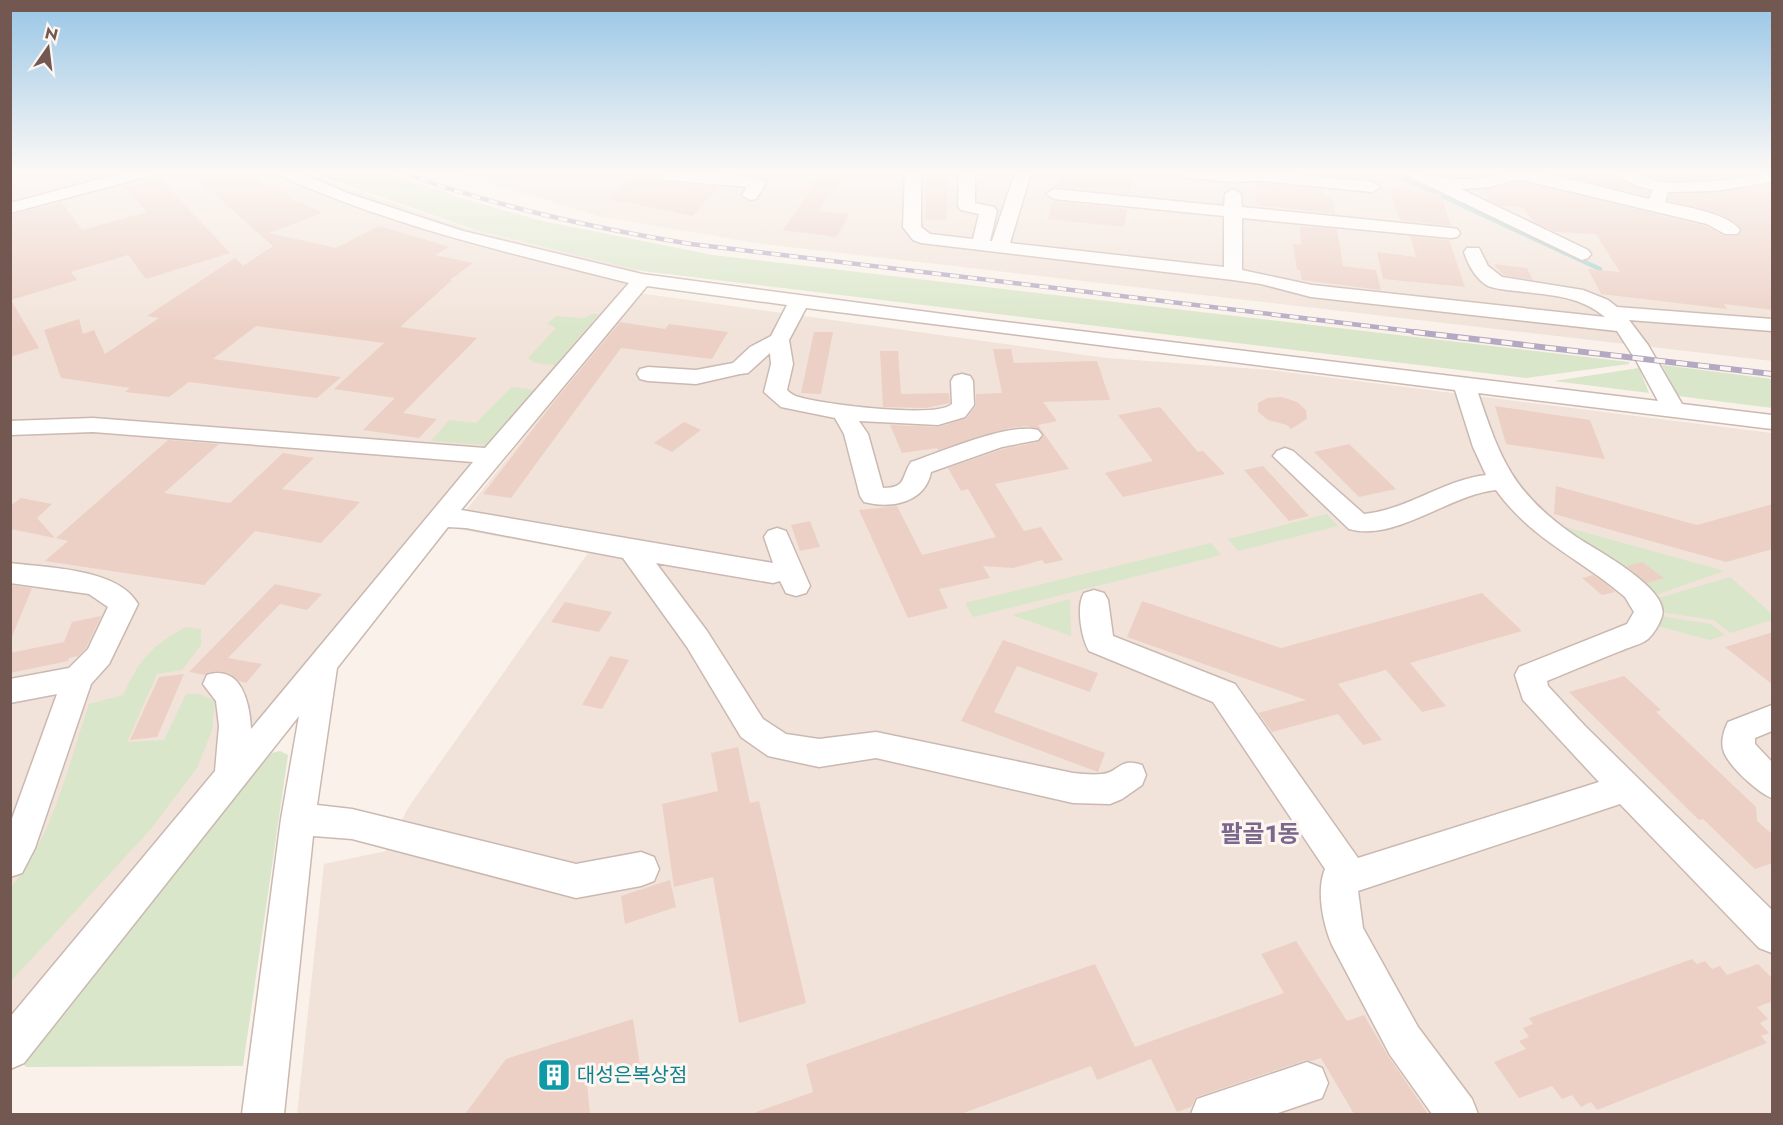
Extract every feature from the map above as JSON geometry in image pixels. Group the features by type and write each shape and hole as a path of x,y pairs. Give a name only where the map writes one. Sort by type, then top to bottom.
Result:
{"street":[{"path":"428,226 457,235 642,280 799,302 1773,422"},
{"path":"912,226 915,232 927,239 1233,274 1262,278 1311,291 1618,319 1663,315 1773,325"},
{"path":"988,226 989,247"},
{"path":"989,247 999,226"},
{"path":"1233,226 1233,274"},
{"path":"1369,226 1451,233"},
{"path":"1523,226 1582,254"},
{"path":"1723,226 1731,230"},
{"path":"1473,252 1478,267 1496,282 1588,297 1618,319 1646,359 1673,409"},
{"path":"10,1049 491,456 642,280"},
{"path":"799,302 779,340 782,364 775,392 789,402 843,413 938,418 957,412 963,405 962,381"},
{"path":"648,374 696,377 740,368 757,351 779,340"},
{"path":"1464,384 1484,443 1502,481 1526,509 1564,541 1632,588 1643,598 1649,610 1647,619 1636,632 1530,675 1534,691 1626,788 1773,935"},
{"path":"843,413 856,434 873,496 891,497 905,494 918,480 920,468 997,441 1030,435"},
{"path":"10,428 93,425 491,456"},
{"path":"1285,456 1358,524 1391,519 1476,484 1502,481"},
{"path":"442,518 466,519 793,578 777,537"},
{"path":"632,550 697,639 752,728 779,746 819,753 876,746 1073,788 1110,789 1130,776"},
{"path":"10,573 96,585 123,604 99,656 78,678 23,837 10,861"},
{"path":"1094,600 1099,643 1224,693 1351,877"},
{"path":"262,1114 298,819 322,667"},
{"path":"10,691 78,678"},
{"path":"218,684 231,696 235,726 231,779"},
{"path":"1773,718 1739,731 1739,750 1773,784"},
{"path":"1457,1114 1404,1041 1345,932 1338,881 1626,788"},
{"path":"298,819 352,824 576,881 641,869"},
{"path":"1212,1114 1308,1083"}],"shaded area":[{"path":"11,226 460,226 640,269 11,1024"},
{"path":"653,226 1772,226 1772,361 763,244"},
{"path":"638,293 1107,358 1270,370 1772,433 1772,1114 297,1114 324,864 386,851 408,808 588,553 452,528"}],"green space":[{"path":"463,226 565,226 713,255 1629,362 1629,364 1526,378 643,271"},
{"path":"591,314 599,314 555,365 535,363 528,358 556,328 547,324 556,316 586,318"},
{"path":"1662,365 1772,379 1772,408 1678,396"},
{"path":"1639,368 1649,393 1554,381"},
{"path":"512,387 536,390 486,445 431,441 449,420 476,423"},
{"path":"1327,514 1338,526 1238,551 1228,539"},
{"path":"1555,524 1724,571 1650,597"},
{"path":"1211,543 1221,555 973,617 965,603"},
{"path":"1730,577 1772,614 1772,620 1730,633 1714,620 1659,612 1655,599"},
{"path":"1070,599 1071,636 1012,615"},
{"path":"1660,616 1711,624 1725,635 1710,640 1657,626"},
{"path":"186,627 201,629 201,645 182,670 157,674 127,742 164,740 186,694 200,694 215,701 212,730 197,768 150,830 11,981 11,887 26,867 49,823 89,704 123,695 141,663 155,647"},
{"path":"280,751 288,755 243,1066 26,1067 23,1063 33,1048 265,759 272,753"}],"building":[{"path":"10,226 79,226 82,230 98,226 204,226 230,253 146,279 128,255 71,272 77,280 11,300 39,348 10,357"},
{"path":"250,226 289,226 269,233 336,248 379,226 449,247 435,255 473,263 450,280 452,280 400,327 477,338 403,413 437,419 419,438 363,430 395,398 334,389 384,343 256,326 213,359 341,377 317,398 189,382 169,397 125,392 130,388 61,378 44,330 79,319 83,334 94,330 105,354 159,318 147,316 235,258 243,266 273,246"},
{"path":"786,226 843,226 837,237 783,230"},
{"path":"1300,226 1337,229 1343,266 1376,270 1381,290 1302,280 1300,270 1297,270 1293,244 1301,245"},
{"path":"1542,226 1704,226 1725,236 1737,236 1742,230 1738,226 1773,226 1773,310 1724,304 1727,309 1601,294 1588,269 1620,272 1596,234 1556,232"},
{"path":"1410,236 1449,240 1465,287 1383,279 1377,252 1416,257"},
{"path":"1494,264 1527,268 1533,280 1503,275"},
{"path":"620,322 665,329 669,324 728,332 712,359 621,348 511,498 483,494 553,403"},
{"path":"814,332 833,332 821,394 801,393"},
{"path":"993,349 1011,349 1014,363 1097,361 1110,400 1043,402 1057,421 1038,425 1069,469 995,484 1024,531 1041,527 1063,560 1045,564 1042,560 1013,568 983,566 990,578 939,589 948,608 908,618 859,510 897,506 922,555 996,537 968,489 961,491 948,468 1003,449 1038,442 1044,435 1040,429 1026,426 1010,428 938,450 937,448 902,453 890,425 939,427 967,418 976,406 976,394 1002,393"},
{"path":"880,351 898,351 901,394 949,393 950,403 925,408 883,407"},
{"path":"1282,397 1297,402 1306,410 1307,419 1291,429 1287,425 1268,420 1258,412 1258,403 1267,398"},
{"path":"1495,406 1590,420 1605,459 1506,444"},
{"path":"1160,407 1198,452 1203,451 1225,474 1123,497 1105,473 1153,461 1118,415"},
{"path":"684,422 701,430 672,452 654,443"},
{"path":"168,440 219,444 164,493 230,503 283,453 314,458 282,489 360,502 321,543 255,531 204,585 45,561 68,541 56,538"},
{"path":"1349,444 1396,489 1359,497 1314,452"},
{"path":"1263,466 1309,516 1289,521 1244,470"},
{"path":"1556,486 1697,525 1773,504 1773,549 1726,562 1554,514"},
{"path":"21,498 52,504 37,518 55,538 10,529 10,506"},
{"path":"810,521 820,547 800,551 791,525"},
{"path":"1642,562 1664,578 1647,583 1627,566"},
{"path":"1593,575 1615,592 1602,595 1582,578"},
{"path":"275,584 322,594 307,610 280,604 228,658 262,664 246,683 239,681 229,673 219,671 205,675 189,672"},
{"path":"10,585 32,588 11,639 10,639"},
{"path":"1482,593 1522,631 1410,663 1446,706 1422,712 1386,670 1338,684 1382,740 1363,745 1338,714 1272,732 1258,713 1306,700 1127,637 1142,601 1281,648"},
{"path":"565,602 612,612 599,632 551,622"},
{"path":"101,616 86,648 78,656 69,658 68,661 10,673 10,653 64,642 72,622"},
{"path":"1773,632 1773,685 1725,647"},
{"path":"1003,640 1098,673 1090,692 1017,666 994,712 1105,753 1098,772 961,721"},
{"path":"610,656 629,660 602,709 582,705"},
{"path":"184,674 157,737 130,740 159,677"},
{"path":"1624,676 1661,710 1656,712 1756,807 1757,821 1773,835 1773,863 1755,869 1703,819 1699,820 1569,692"},
{"path":"738,747 750,803 759,801 806,1003 739,1023 713,877 674,887 662,804 718,791 711,753"},
{"path":"670,880 676,907 625,924 621,896"},
{"path":"1296,941 1347,1021 1364,1015 1388,1056 1428,1114 1354,1114 1321,1058 1306,1060 1196,1097 1191,1107 1177,1112 1151,1059 1097,1080 1091,1066 961,1114 757,1114 756,1112 813,1092 806,1064 1095,964 1135,1047 1284,993 1261,954"},
{"path":"1692,959 1697,964 1705,961 1712,969 1720,966 1727,975 1758,964 1773,979 1773,1001 1757,1007 1768,1019 1760,1023 1769,1033 1761,1036 1767,1043 1597,1110 1591,1102 1581,1107 1572,1095 1562,1099 1552,1086 1519,1098 1494,1062 1526,1049 1519,1041 1529,1037 1523,1028 1533,1024 1529,1018"},
{"name":"대성은복상점","path":"633,1019 640,1066 587,1084 590,1114 465,1114 506,1059"}],"waterway":[{"path":"1506,226 1600,269"}],"railway":[{"path":"593,226 691,244 1426,333"},
{"path":"1414,332 1772,374"}],"place":[{"name":"대성은복상점","path":"554,1075"}],"district":[{"name":"팔골1동","path":"1260,834"}]}
